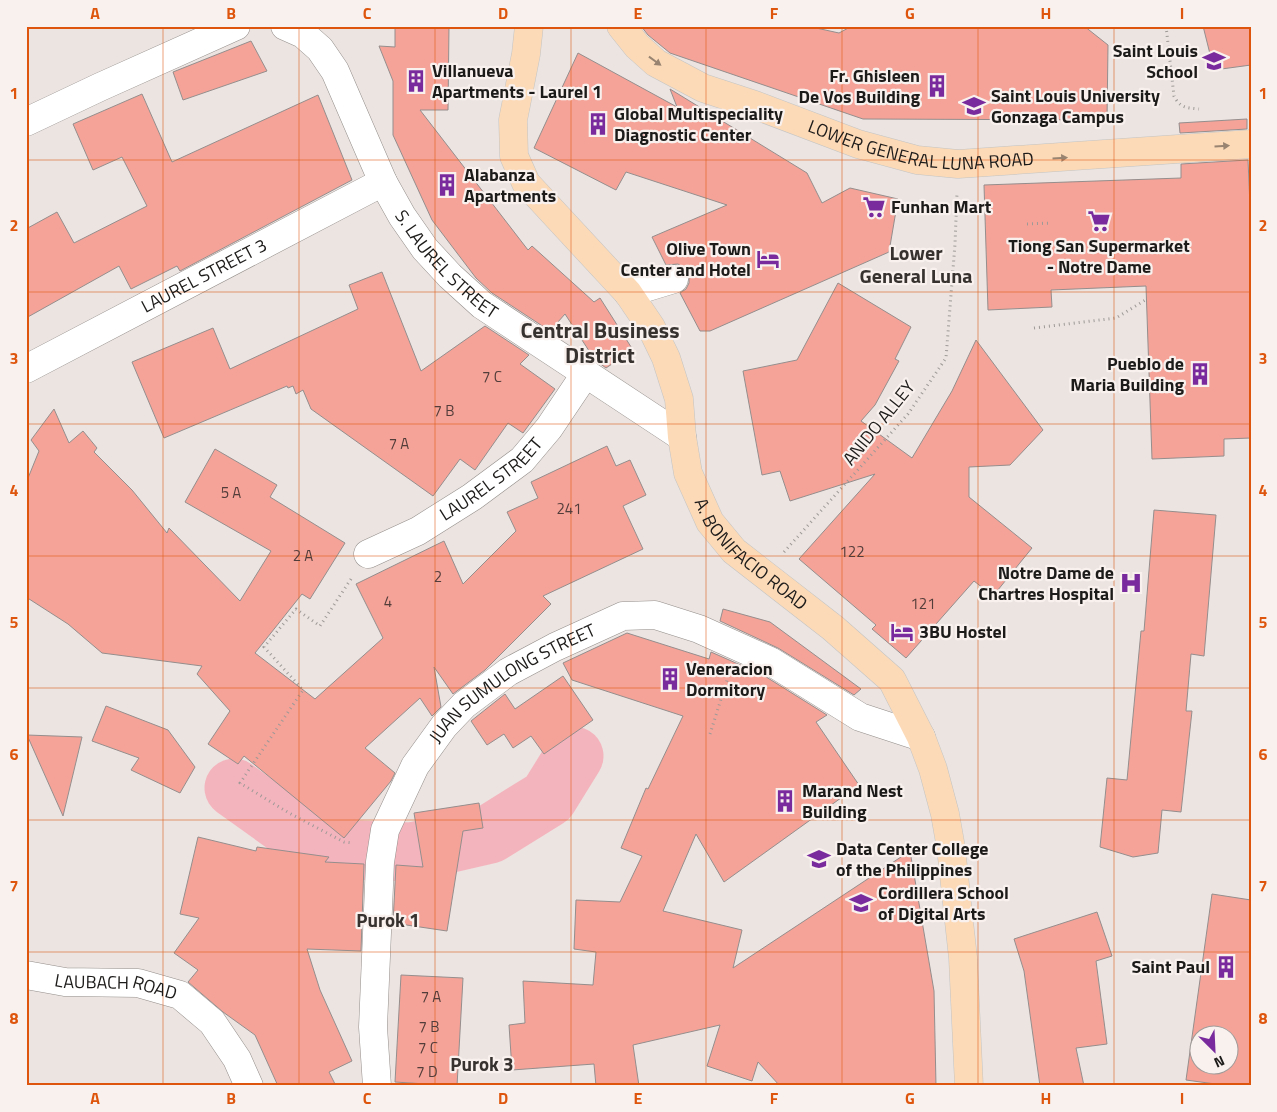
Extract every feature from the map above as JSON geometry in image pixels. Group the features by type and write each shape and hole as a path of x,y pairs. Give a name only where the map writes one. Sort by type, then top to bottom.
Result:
{"main road":[{"name":"A. BONIFACIO ROAD","path":"529,26 526,54 513,120 514,156 526,183 628,293 650,328 666,358 679,400 682,437 688,472 710,522 734,551 833,628 892,680 921,736 933,769 945,814 950,848 963,958 969,1086"},
{"name":"LOWER GENERAL LUNA ROAD","path":"621,26 637,46 656,63 703,88 756,105 858,144 917,160 958,164 1251,144"}],"street":[{"path":"26,122 236,26"},
{"name":"S. LAUREL STREET","path":"285,26 303,34 320,49 335,71 383,182 402,216 419,241 450,276 482,306 682,437"},
{"name":"LAUREL STREET 3","path":"26,369 383,182"},
{"path":"628,293 674,279"},
{"name":"LAUREL STREET","path":"368,554 418,531 472,497 522,460 549,428 586,373"},
{"name":"JUAN SUMULONG STREET","path":"377,1086 373,1027 380,862 386,830 415,766 444,726 464,705 508,672 555,647 623,616 655,615 699,628 740,646 770,661 860,717 921,736"},
{"name":"LAUBACH ROAD","path":"26,975 65,982 138,983 180,995 212,1022 237,1059 249,1086"}],"path":[{"path":"1166,26 1174,96 1180,105 1185,108 1199,109"},
{"name":"ANIDO ALLEY","path":"782,555 908,414 946,358 956,244 958,185"},
{"path":"1027,224 1052,222"},
{"path":"1034,328 1116,318 1147,299"},
{"path":"344,842 289,813 240,783 303,690 264,646 296,609 320,626 368,554"},
{"path":"710,734 740,646"}],"building":[{"path":"395,26 449,26 448,110 420,110 528,250 532,246 594,302 600,298 633,350 606,368 595,360 565,314 550,331 492,293 476,278 432,220 393,135 393,81 379,46 395,47"},
{"name":"Saint Louis University Gonzaga Campus","path":"641,26 807,26 839,33 852,26 1084,26 1108,45 1107,120 863,119 670,53 648,35"},
{"path":"1203,26 1251,26 1251,65 1214,70"},
{"path":"251,41 267,71 183,100 173,72"},
{"path":"578,53 677,107 670,89 807,173 822,203 850,188 898,199 889,252 710,331 700,331 680,293 686,289 689,283 689,274 685,268 678,264 666,265 652,237 727,205 626,172 616,190 534,148"},
{"path":"142,94 172,162 318,95 352,180 180,271 177,266 131,289 119,266 26,318 26,229 57,212 74,243 147,206 122,157 93,170 73,124"},
{"path":"1247,119 1247,129 1180,133 1179,123"},
{"name":"Pueblo de Maria Building","path":"1248,160 1251,228 1251,438 1224,439 1224,456 1152,459 1146,286 1051,290 1052,307 988,310 984,185 1181,178 1181,164"},
{"path":"382,272 421,371 485,326 529,355 520,364 555,389 523,433 508,423 475,470 460,459 433,496 311,409 303,390 296,394 293,386 288,388 287,386 164,438 132,362 213,328 230,369 358,309 349,285"},
{"path":"838,283 911,327 895,359 899,361 875,405 861,421 912,458 952,391 976,340 1043,430 1010,465 969,467 969,497 1032,548 993,596 974,581 906,658 872,629 876,625 799,559 875,474 790,501 780,471 762,475 743,371 797,360"},
{"path":"54,409 69,443 83,431 97,448 94,452 132,490 167,533 169,528 240,601 271,551 185,502 215,449 277,485 270,497 345,543 310,599 302,594 255,653 315,699 383,638 356,584 444,541 463,584 516,531 507,512 538,498 531,482 607,446 616,466 630,460 646,495 623,506 643,549 543,596 551,604 485,670 453,694 434,667 441,707 432,716 420,698 365,748 395,773 391,781 344,838 244,756 238,764 208,744 230,711 197,674 202,666 102,653 68,624 26,597 26,483 39,451 31,440"},
{"path":"1154,510 1216,515 1204,656 1191,654 1186,711 1192,711 1181,812 1162,810 1158,853 1133,857 1100,847 1107,778 1127,780 1141,631 1144,631"},
{"path":"723,609 770,622 861,689 854,695 778,648 720,621"},
{"path":"627,633 709,659 711,652 763,675 827,715 816,722 859,785 724,882 696,834 663,911 742,930 733,968 910,851 934,991 936,1086 780,1086 758,1062 752,1081 707,1066 720,1025 633,1045 639,1086 596,1086 594,1064 512,1070 509,1025 525,1023 523,981 593,985 596,952 574,949 576,900 620,902 642,856 621,848 646,788 648,789 683,716 572,680 563,663"},
{"path":"563,676 593,720 544,754 531,736 513,748 504,734 487,745 471,721 505,694 515,709"},
{"path":"106,706 168,730 195,767 180,793 131,770 139,758 92,741"},
{"path":"27,735 82,737 63,816"},
{"path":"479,803 483,828 463,831 447,931 393,923 396,865 423,867 414,813"},
{"path":"198,837 256,851 257,847 329,857 325,862 364,864 361,951 307,949 320,990 352,1061 329,1072 336,1086 278,1086 255,1035 223,1012 188,982 198,970 174,953 199,918 180,914"},
{"name":"Saint Paul","path":"1212,894 1251,900 1251,1086 1230,1086 1186,1080 1190,1051 1190,1074 1240,1074 1240,1024 1194,1024"},
{"path":"1097,912 1112,956 1096,961 1107,1044 1076,1048 1084,1086 1040,1086 1024,971 1014,939"},
{"path":"401,975 463,978 457,1086 395,1082"}],"waterway":[{"path":"234,788 287,826 353,850 412,852 490,834 548,798 574,756"}],"place":[{"name":"Saint Louis School","path":"1214,61"},
{"name":"Villanueva Apartments - Laurel 1","path":"416,81"},
{"name":"Fr. Ghisleen De Vos Building","path":"937,86"},
{"name":"Saint Louis University Gonzaga Campus","path":"974,106"},
{"name":"Global Multispeciality Diagnostic Center","path":"598,124"},
{"name":"Alabanza Apartments","path":"447,185"},
{"name":"Funhan Mart","path":"874,207"},
{"name":"Tiong San Supermarket - Notre Dame","path":"1099,221"},
{"name":"Olive Town Center and Hotel","path":"768,259"},
{"name":"Pueblo de Maria Building","path":"1200,374"},
{"name":"Notre Dame de Chartres Hospital","path":"1131,583"},
{"name":"3BU Hostel","path":"902,632"},
{"name":"Veneracion Dormitory","path":"670,679"},
{"name":"Marand Nest Building","path":"785,801"},
{"name":"Data Center College of the Philippines","path":"819,859"},
{"name":"Cordillera School of Digital Arts","path":"861,903"},
{"name":"Saint Paul","path":"1226,967"}],"district":[{"name":"Lower General Luna","path":"916,264"},
{"name":"Central Business District","path":"600,342"},
{"name":"Purok 1","path":"388,920"},
{"name":"Purok 3","path":"482,1064"}]}
